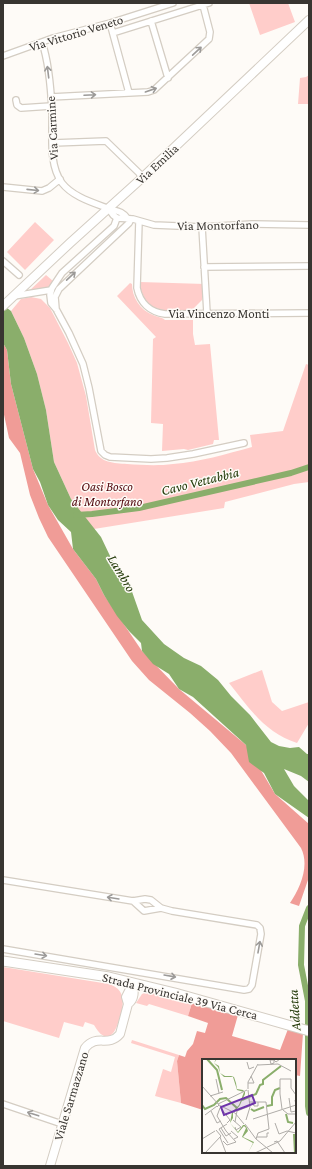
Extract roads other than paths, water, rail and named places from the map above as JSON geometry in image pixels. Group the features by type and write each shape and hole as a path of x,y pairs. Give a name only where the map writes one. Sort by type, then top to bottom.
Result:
{"main road":[{"name":"Strada Provinciale 39 Via Cerca","path":"3,961 109,977 175,993 309,1030"}],"street":[{"name":"Via Vittorio Veneto","path":"3,56 42,42 173,3"},
{"path":"51,97 152,91 210,38 206,4 113,33"},
{"name":"Via Emilia","path":"7,302 142,178 309,20"},
{"path":"152,21 168,78"},
{"path":"110,23 129,93"},
{"name":"Via Carmine","path":"42,42 46,58 52,106 54,167 66,188 73,193 125,214 129,219"},
{"path":"16,100 18,107 23,108 52,106"},
{"path":"53,143 106,141 139,173 142,178"},
{"path":"3,187 42,191 49,188 60,179"},
{"path":"56,309 55,297 60,287 129,223 129,219 117,218 112,215 108,208"},
{"path":"50,301 51,290 61,275 114,226 117,218"},
{"name":"Via Montorfano","path":"129,219 154,226 202,227 252,224 309,224"},
{"name":"Via Vincenzo Monti","path":"138,221 137,288 138,294 143,303 152,310 160,313 309,313"},
{"path":"202,227 206,313"},
{"path":"3,261 19,275"},
{"path":"204,267 309,266"},
{"path":"7,302 17,295 51,290"},
{"path":"34,293 50,301 76,346 83,364 89,388 99,446 103,454 113,457 158,459 224,448 244,442"},
{"path":"3,880 133,901 145,899 151,900 161,908"},
{"path":"3,949 244,990 252,985 261,934 260,928 257,925 161,908 144,911 133,901"},
{"name":"Viale Sarmazzano","path":"50,1166 85,1048 90,1042 96,1040 109,1041 117,1037 122,1027 128,1004 131,1002 134,993 133,983"},
{"path":"3,1104 62,1124"}],"waterway":[{"name":"Cavo Vettabbia","path":"76,515 139,508 291,473 309,467"},
{"name":"Addetta","path":"309,908 302,926 301,965 308,1001 309,1113"}],"park label":[{"name":"Oasi Bosco di Montorfano","path":"107,494"}],"water label":[{"name":"Lambro","path":"122,573"}]}
